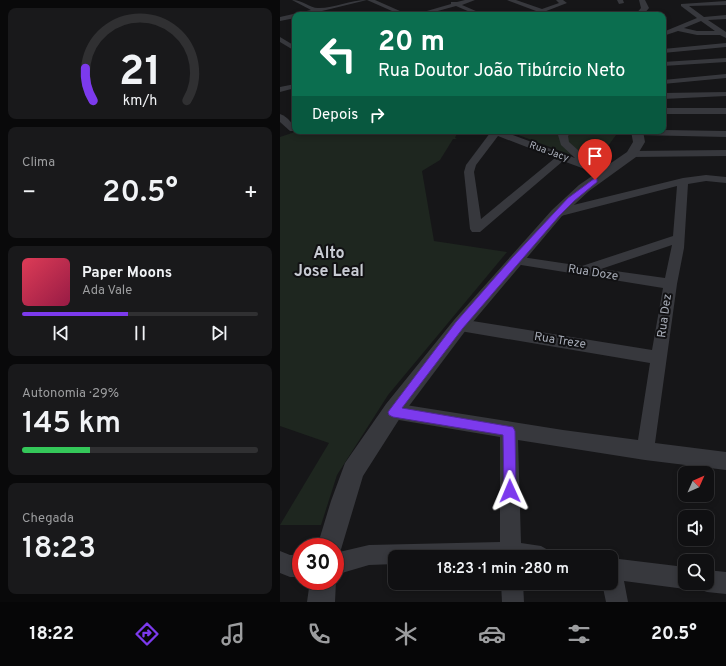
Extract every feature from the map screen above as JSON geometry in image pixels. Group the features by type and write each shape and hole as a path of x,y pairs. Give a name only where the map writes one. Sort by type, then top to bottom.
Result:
{"street":[{"path":"295,0 317,11"},
{"path":"312,12 364,0"},
{"path":"370,0 399,12"},
{"path":"445,0 475,12"},
{"path":"427,12 472,0"},
{"path":"510,0 542,11"},
{"path":"642,0 645,8 642,12"},
{"path":"683,2 723,2"},
{"path":"683,2 701,19 724,34"},
{"path":"539,12 562,4"},
{"path":"280,19 292,17"},
{"path":"666,35 675,28 701,19 726,17"},
{"path":"675,28 697,33 724,34"},
{"path":"280,39 292,47"},
{"path":"684,40 712,46"},
{"path":"666,51 726,45"},
{"path":"280,51 292,48"},
{"path":"666,64 726,60"},
{"path":"666,82 726,76"},
{"path":"280,90 292,87"},
{"path":"666,96 726,94"},
{"path":"666,111 726,111"},
{"path":"280,117 292,126"},
{"path":"280,133 292,129"},
{"path":"666,133 726,134"},
{"path":"493,134 471,165 469,172 476,229 562,157"},
{"name":"Rua Jacy","path":"499,134 605,172"},
{"path":"565,134 563,140 567,147 591,167"},
{"path":"333,538 343,501 354,471 368,447 393,412 460,325 515,260 571,199 605,172 632,154 639,142 638,134"},
{"path":"691,134 702,153"},
{"path":"632,154 726,153"},
{"path":"557,213 683,181 706,178 726,180"},
{"name":"Rua Dez","path":"645,451 670,284 679,238 683,181"},
{"path":"580,271 679,238"},
{"name":"Rua Doze","path":"515,260 670,284"},
{"name":"Rua Treze","path":"460,325 660,358"},
{"path":"393,412 509,431 726,461"},
{"path":"509,431 511,550"},
{"path":"344,562 369,555 388,555"},
{"path":"280,562 292,566"},
{"path":"618,570 678,577"},
{"path":"714,582 726,583"},
{"path":"321,602 322,590"},
{"path":"512,590 513,602"},
{"path":"615,590 618,602"}],"shaded area":[{"path":"292,133 457,134 455,138 457,139 453,139 440,160 422,171 434,241 507,252 388,395 337,475 321,525 280,525 329,443 280,426 280,137"},
{"path":"516,134 616,134 605,150 598,145 571,155"}],"district":[{"name":"Alto Jose Leal","path":"329,263"}],"route":[{"path":"510,491 509,431 393,412 460,325 515,260 557,213 571,199 595,180"}]}
